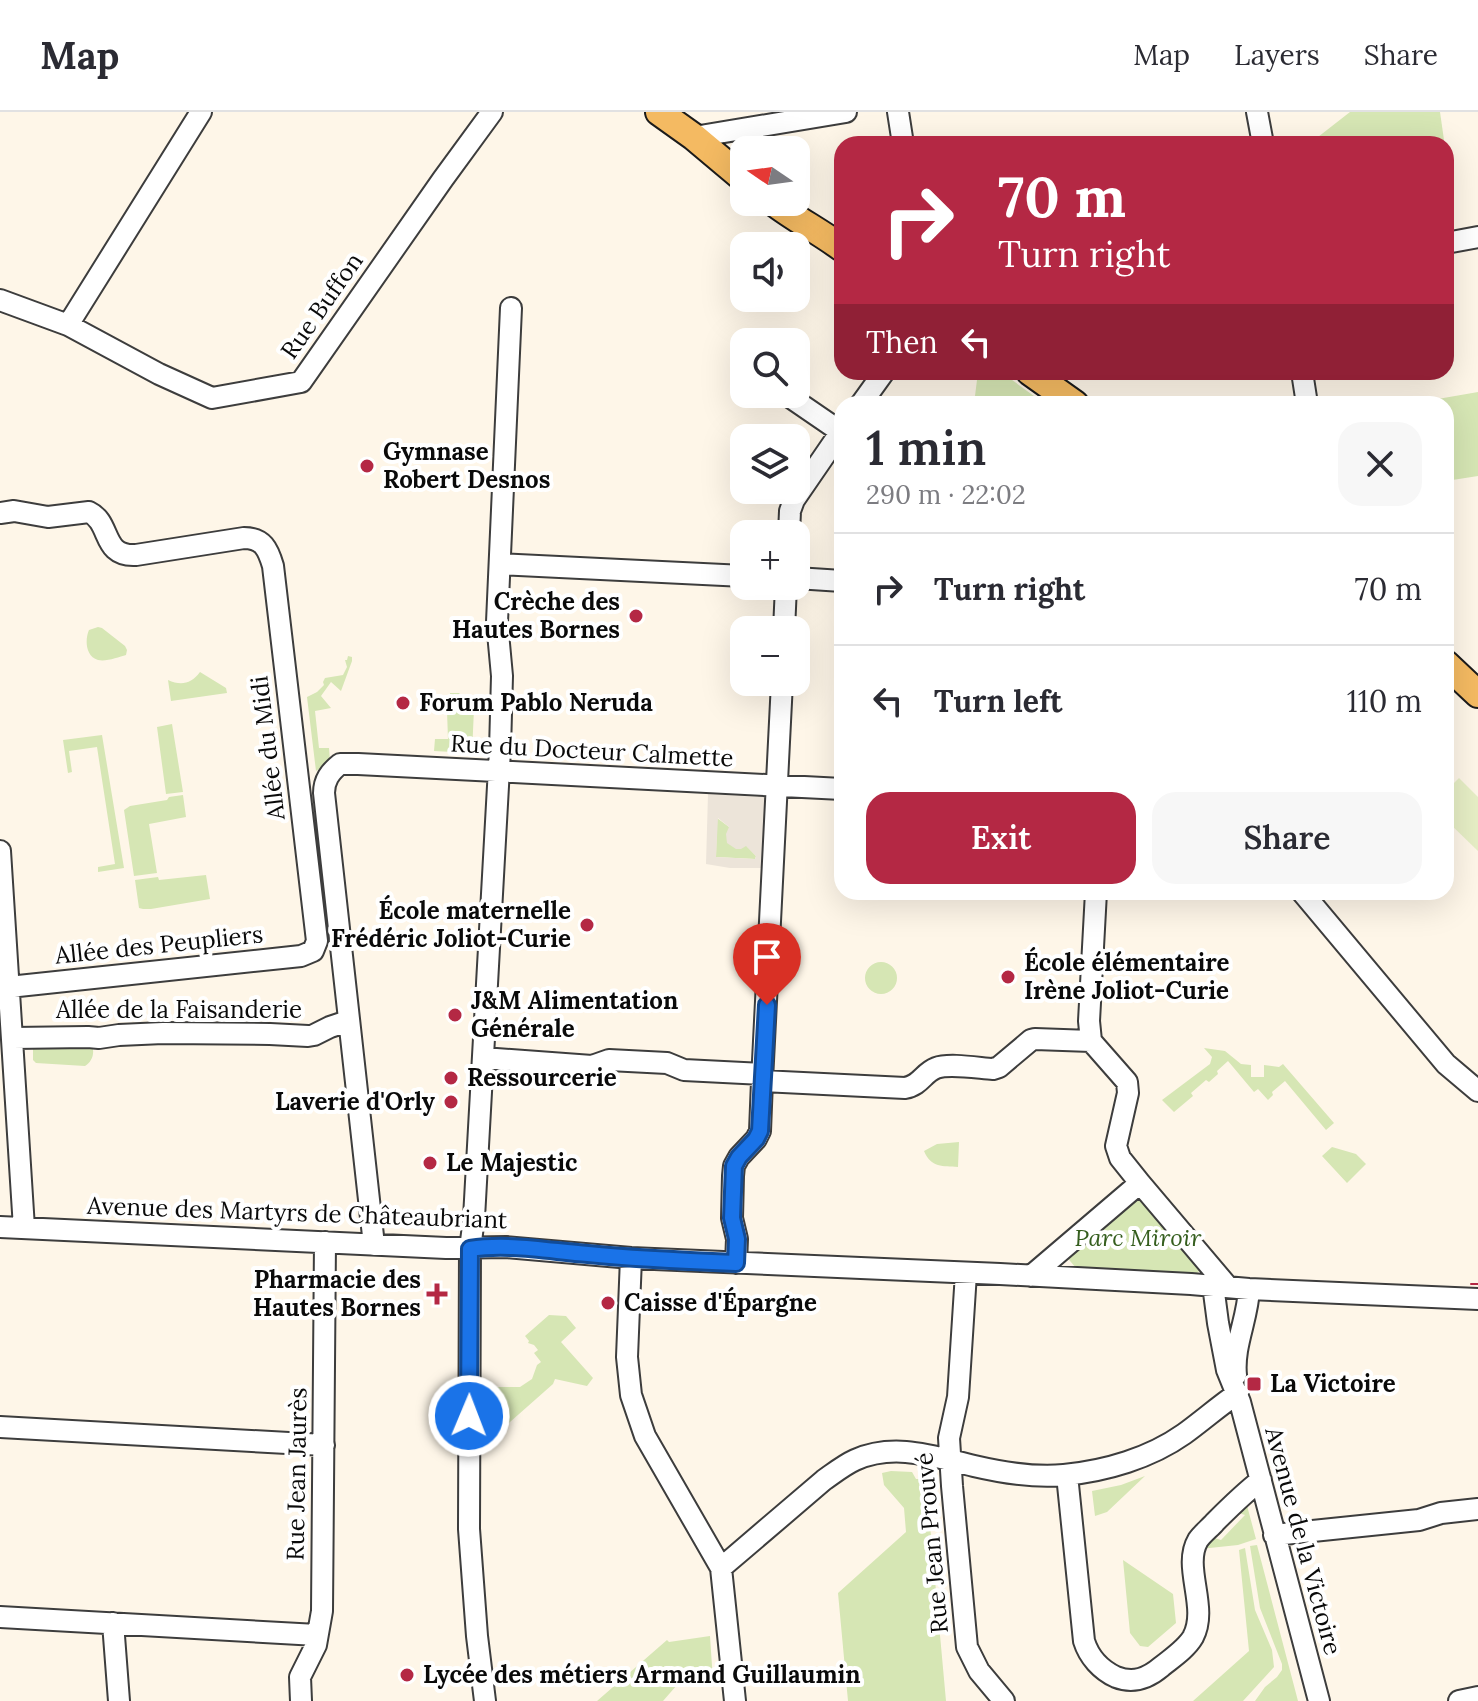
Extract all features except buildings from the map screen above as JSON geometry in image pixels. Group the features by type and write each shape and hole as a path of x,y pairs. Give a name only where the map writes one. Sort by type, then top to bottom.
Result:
{"main road":[{"path":"659,112 730,159"},
{"path":"694,137 730,167"},
{"path":"810,209 834,223"},
{"path":"791,216 834,242"},
{"path":"1040,380 1063,396"},
{"path":"1454,672 1478,694"},
{"path":"1454,686 1478,708"}],"street":[{"path":"68,325 201,112"},
{"name":"Rue Buffon","path":"0,300 68,325 159,374 212,398 301,382 492,112"},
{"path":"694,137 846,112"},
{"path":"898,112 902,136"},
{"path":"1257,112 1262,136"},
{"path":"755,136 759,127"},
{"path":"1454,242 1478,237"},
{"path":"485,1701 469,1529 470,1249 499,772 502,676 497,622 511,308"},
{"path":"806,408 834,426"},
{"path":"790,520 794,500 834,441"},
{"name":"Allée du Midi","path":"0,513 18,511 48,517 85,511 92,513 98,517 111,545 125,555 244,538 261,541 267,548 273,566 317,941 313,951"},
{"path":"500,564 730,575"},
{"path":"810,579 834,580"},
{"path":"736,1263 737,1239 732,1218 734,1166 760,1131 781,696"},
{"name":"Rue du Docteur Calmette","path":"374,1245 324,793 327,778 340,764 834,789"},
{"path":"0,851 24,1228"},
{"path":"1096,900 1089,1021 1091,1041 1127,1082 1128,1093 1116,1146 1120,1158 1220,1286"},
{"path":"1309,900 1446,1064 1478,1091"},
{"name":"Allée des Peupliers","path":"9,987 301,956 313,951"},
{"name":"Allée de la Faisanderie","path":"13,1038 99,1038 163,1033 308,1036 342,1023"},
{"path":"483,1058 592,1066 609,1060 653,1062 667,1063 684,1070 905,1088 919,1083 931,1070 939,1067 999,1067 1031,1040 1091,1041"},
{"path":"1031,1276 1140,1183"},
{"name":"Avenue des Martyrs de Châteaubriant","path":"0,1227 470,1249 506,1247 631,1258 1478,1299"},
{"name":"Rue Jean Jaurès","path":"301,1701 300,1677 313,1653 322,1611 325,1242"},
{"path":"631,1258 627,1367 634,1408 645,1436 721,1568 735,1701"},
{"name":"Rue Jean Prouvé","path":"966,1273 958,1397 949,1438 950,1459 967,1647 979,1671 1004,1701"},
{"name":"Avenue de la Victoire","path":"1220,1286 1218,1323 1227,1370 1238,1393"},
{"name":"Avenue de la Victoire","path":"1249,1289 1235,1369 1238,1393 1319,1701"},
{"path":"721,1568 824,1480 855,1460 876,1453 928,1454 1019,1474 1067,1475 1119,1464 1157,1450 1238,1393"},
{"path":"0,1427 324,1445"},
{"path":"1067,1475 1084,1641 1091,1657 1104,1669 1116,1677 1132,1680 1153,1674 1187,1646 1193,1637 1199,1610 1193,1562 1196,1546 1202,1535 1243,1493 1261,1480"},
{"path":"1274,1535 1419,1520 1441,1513 1478,1509"},
{"path":"0,1617 317,1635"},
{"path":"113,1623 119,1701"},
{"path":"1459,1701 1478,1697"}],"green space":[{"path":"1350,112 1440,112 1443,136 1319,136"},
{"path":"977,380 1012,380 1034,396 975,396"},
{"path":"1478,392 1478,476 1454,480 1454,396"},
{"path":"98,627 125,646 126,655 98,660 91,655 87,647 89,630"},
{"path":"348,656 352,657 352,661 341,691 331,682 321,696 331,708 315,711 319,748 329,748 330,761 316,771 307,697 324,685 325,678 343,675"},
{"path":"200,672 226,688 227,693 171,701 168,680 186,683"},
{"path":"450,693 459,693 474,709 472,753 434,751 435,739 448,739"},
{"path":"172,724 183,792 166,794 157,727"},
{"path":"102,735 124,868 98,872 98,867 115,864 97,747 69,751 72,772 68,773 63,740"},
{"path":"1459,778 1478,797 1478,851 1454,828 1454,783"},
{"path":"183,795 186,817 149,824 157,873 134,876 124,810"},
{"path":"717,818 756,856 755,859 716,857"},
{"path":"206,875 210,899 151,909 139,908 135,880"},
{"path":"881,962 892,967 897,978 892,989 881,994 870,989 865,978 870,967"},
{"path":"33,1045 92,1046 93,1054 85,1066 36,1063 33,1060"},
{"path":"1204,1048 1225,1051 1241,1064 1251,1065 1251,1077 1264,1077 1264,1065 1279,1067 1283,1064 1334,1123 1326,1130 1285,1081 1268,1100 1258,1089 1254,1092 1228,1061 1217,1071 1218,1074 1209,1082 1206,1080 1174,1112 1162,1100 1210,1064 1212,1057"},
{"path":"959,1142 958,1167 934,1163 924,1151 937,1144"},
{"path":"1332,1147 1356,1154 1366,1164 1347,1183 1322,1156"},
{"name":"Parc Miroir","path":"1141,1191 1204,1267 1197,1273 1076,1268 1065,1255"},
{"path":"549,1315 566,1316 576,1328 561,1342 593,1378 587,1386 555,1379 494,1436 494,1387 520,1387 532,1379 541,1362 534,1353 538,1350 528,1343 525,1336"},
{"path":"912,1472 916,1479 922,1479 927,1485 923,1495 928,1503 946,1701 848,1701 838,1593 906,1532 904,1508 884,1485 882,1473"},
{"path":"1145,1476 1107,1512 1095,1516 1092,1491"},
{"path":"1245,1498 1256,1539 1238,1545 1200,1549 1208,1536 1221,1540 1245,1515 1232,1511"},
{"path":"1257,1545 1298,1701 1255,1701 1282,1670 1260,1608 1250,1546"},
{"path":"1245,1548 1255,1610 1272,1650 1274,1667 1243,1701 1193,1701 1249,1651 1239,1550"},
{"path":"1123,1560 1173,1594 1176,1623 1148,1647 1140,1646 1130,1633"},
{"path":"710,1636 713,1681 677,1685 663,1701 597,1701 667,1640"}],"shaded area":[{"path":"760,793 768,796 769,811 765,812 761,868 706,864 708,794 758,797","holes":["718,818 729,827 727,843 736,849 746,846 756,856 755,859 716,857"]}],"tram line":[{"path":"1471,1284 1478,1284"}],"place":[{"name":"Gymnase Robert Desnos","path":"367,466"},
{"name":"Crèche des Hautes Bornes","path":"636,616"},
{"name":"Forum Pablo Neruda","path":"403,703"},
{"name":"École maternelle Frédéric Joliot-Curie","path":"587,925"},
{"name":"École élémentaire Irène Joliot-Curie","path":"1008,977"},
{"name":"J&M Alimentation Générale","path":"455,1015"},
{"name":"Ressourcerie","path":"451,1078"},
{"name":"Laverie d'Orly","path":"451,1102"},
{"name":"Le Majestic","path":"430,1163"},
{"name":"Pharmacie des Hautes Bornes","path":"437,1294"},
{"name":"Caisse d'Épargne","path":"608,1303"},
{"name":"La Victoire","path":"1254,1384"},
{"name":"Lycée des métiers Armand Guillaumin","path":"407,1675"}],"route":[{"path":"469,1416 470,1249 506,1247 736,1263 737,1239 732,1218 734,1166 760,1131 767,1005"}]}
